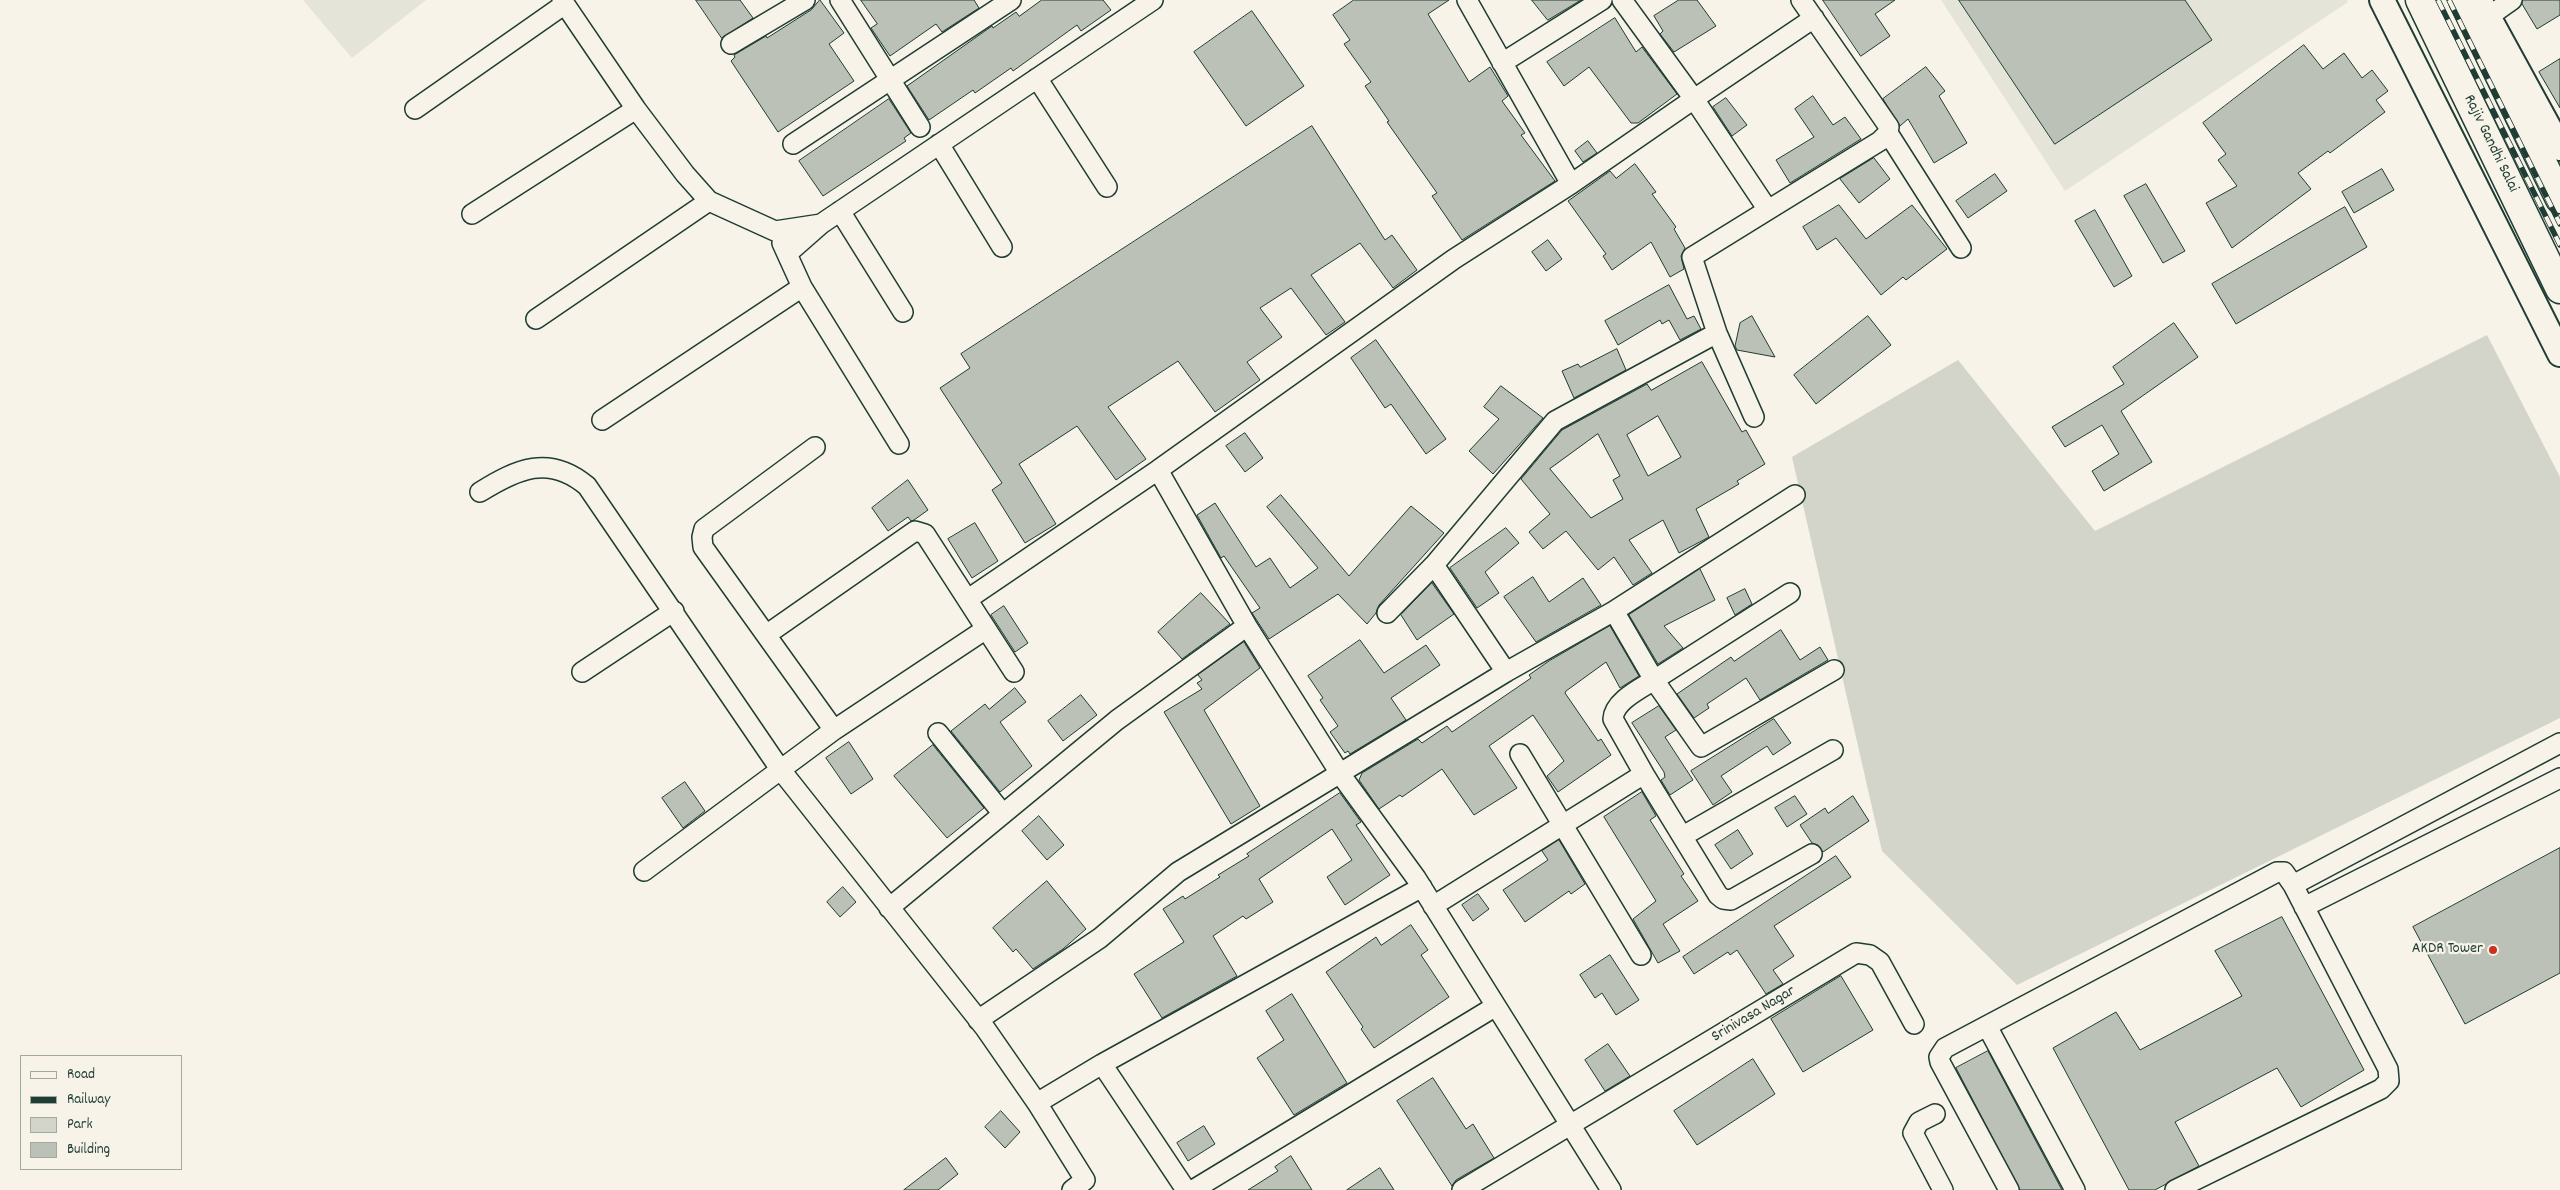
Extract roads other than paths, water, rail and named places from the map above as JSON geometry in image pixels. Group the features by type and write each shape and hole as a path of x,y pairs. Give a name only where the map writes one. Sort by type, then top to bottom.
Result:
{"main road":[{"name":"Rajiv Gandhi Salai","path":"2420,0 2560,289"},
{"path":"2463,0 2560,198"}],"street":[{"path":"731,44 805,0"},
{"path":"840,0 920,127"},
{"path":"793,144 890,78 1011,0"},
{"path":"788,253 821,224 1153,0"},
{"path":"1467,0 1571,184"},
{"path":"1502,63 1602,0"},
{"path":"1622,0 1694,99 1768,210"},
{"path":"1754,417 1717,333 1692,257 1880,141 1888,133 1889,127 1801,0"},
{"path":"2382,0 2560,354"},
{"path":"2512,0 2483,8 2560,148"},
{"path":"415,109 563,2 636,109 685,174 709,202 775,231 821,224"},
{"path":"968,599 1158,470 1454,258 1571,184 1814,18"},
{"path":"1038,78 1107,187"},
{"path":"472,214 636,109"},
{"path":"1888,133 1961,248"},
{"path":"939,144 1002,247"},
{"path":"536,320 709,202"},
{"path":"840,211 903,312"},
{"path":"775,231 788,253 802,287 899,444"},
{"path":"602,420 802,287"},
{"path":"1388,613 1434,565 1555,421 1717,333"},
{"path":"815,447 704,529 702,537 703,547 834,730"},
{"path":"480,492 507,475 535,467 563,470 577,477 587,486 780,769 978,1020 1037,1103 1083,1187"},
{"path":"1158,470 1247,626 1341,775 1422,887 1611,1190"},
{"path":"978,1020 1100,938 1178,872 1341,775 1506,672 1614,611 1795,495"},
{"path":"766,635 915,531 925,534 1014,672"},
{"path":"1434,565 1506,672"},
{"path":"1790,593 1619,704 1614,711 1614,719 1644,774 1718,895 1723,899 1731,900 1812,854"},
{"path":"582,672 674,611"},
{"path":"1614,611 1654,680 1701,747 1834,670"},
{"path":"889,908 1116,720 1247,626"},
{"path":"644,870 834,730 986,629"},
{"path":"938,733 1003,814"},
{"path":"2293,885 2560,743"},
{"path":"1683,836 1833,750"},
{"path":"1520,754 1564,824 1641,955"},
{"path":"1433,906 1644,774"},
{"path":"2304,907 2560,778"},
{"path":"2009,1190 1939,1057 1945,1048 2276,872 2284,872 2293,885 2388,1069 2389,1081 2381,1089 2175,1190"},
{"path":"1037,1103 1102,1064 1422,887"},
{"name":"Srinivasa Nagar","path":"1570,1126 1856,953 1870,955 1880,962 1914,1024"},
{"path":"1193,1190 1496,1006"},
{"path":"1987,1026 2076,1190"},
{"path":"1102,1064 1186,1190"},
{"path":"1935,1114 1919,1122 1913,1133 1943,1190"},
{"path":"1462,1190 1570,1126"}],"railway":[{"path":"2438,0 2560,245"},
{"path":"2449,0 2560,224"}],"place":[{"name":"AKDR Tower","path":"2493,950"}]}
